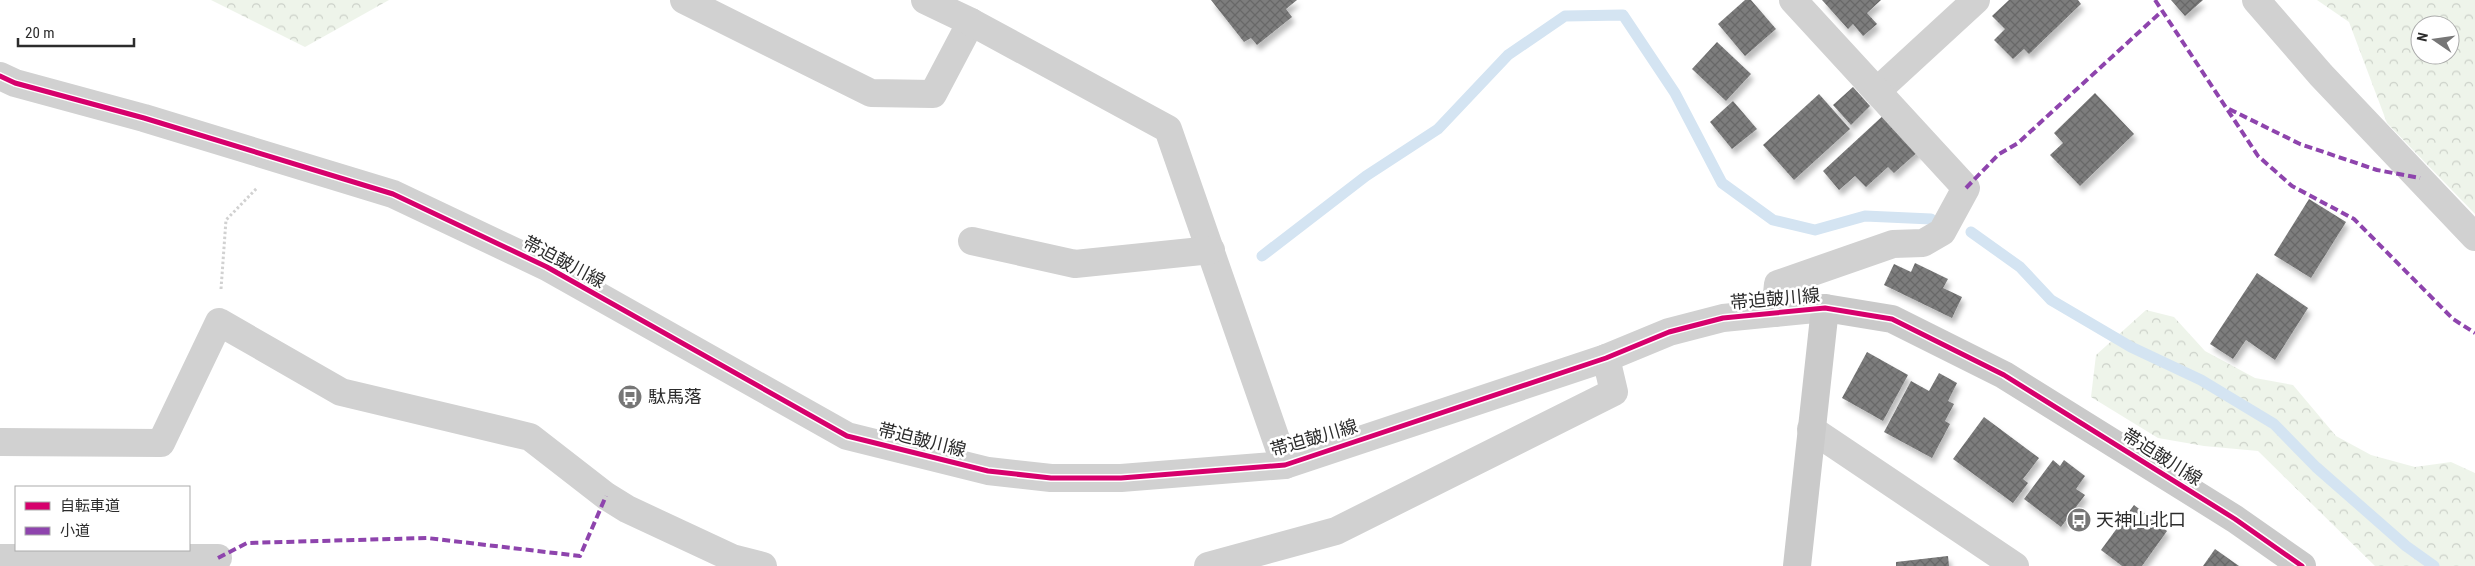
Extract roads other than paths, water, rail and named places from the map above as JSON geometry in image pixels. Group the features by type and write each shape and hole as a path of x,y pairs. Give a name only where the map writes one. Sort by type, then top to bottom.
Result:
{"street":[{"path":"684,0 871,93 933,94 971,22"},
{"path":"924,0 971,22 1168,129 1285,465"},
{"path":"1775,313 1778,284 1894,244 1923,244 1942,232 1966,188 1793,0"},
{"path":"1877,91 1976,0"},
{"path":"2256,0 2321,75 2475,237"},
{"name":"帯迫皷川線","path":"0,76 15,83 284,160 393,194 547,266 847,436 988,471 1051,478 1120,478 1285,465 1606,358 1669,332 1723,318 1825,308 1892,319 2004,375 2235,519 2302,566"},
{"path":"972,241 1075,264 1211,250"},
{"path":"1797,566 1825,308"},
{"path":"0,442 161,444 220,322 341,392 530,437 606,496 627,509 732,558 763,566"},
{"path":"1208,566 1336,531 1614,392 1606,358"},
{"path":"1811,428 2015,566"},
{"path":"0,558 218,558"}],"waterway":[{"path":"1262,256 1366,176 1438,129 1508,55 1565,16 1623,15 1675,93 1722,183 1773,220 1815,230 1865,216 1931,219"},
{"path":"1971,232 2020,267 2051,300 2131,347 2201,380 2274,424 2316,467 2406,546 2434,566"}],"place":[{"name":"駄馬落","path":"630,397"},
{"name":"天神山北口","path":"2079,520"}]}
